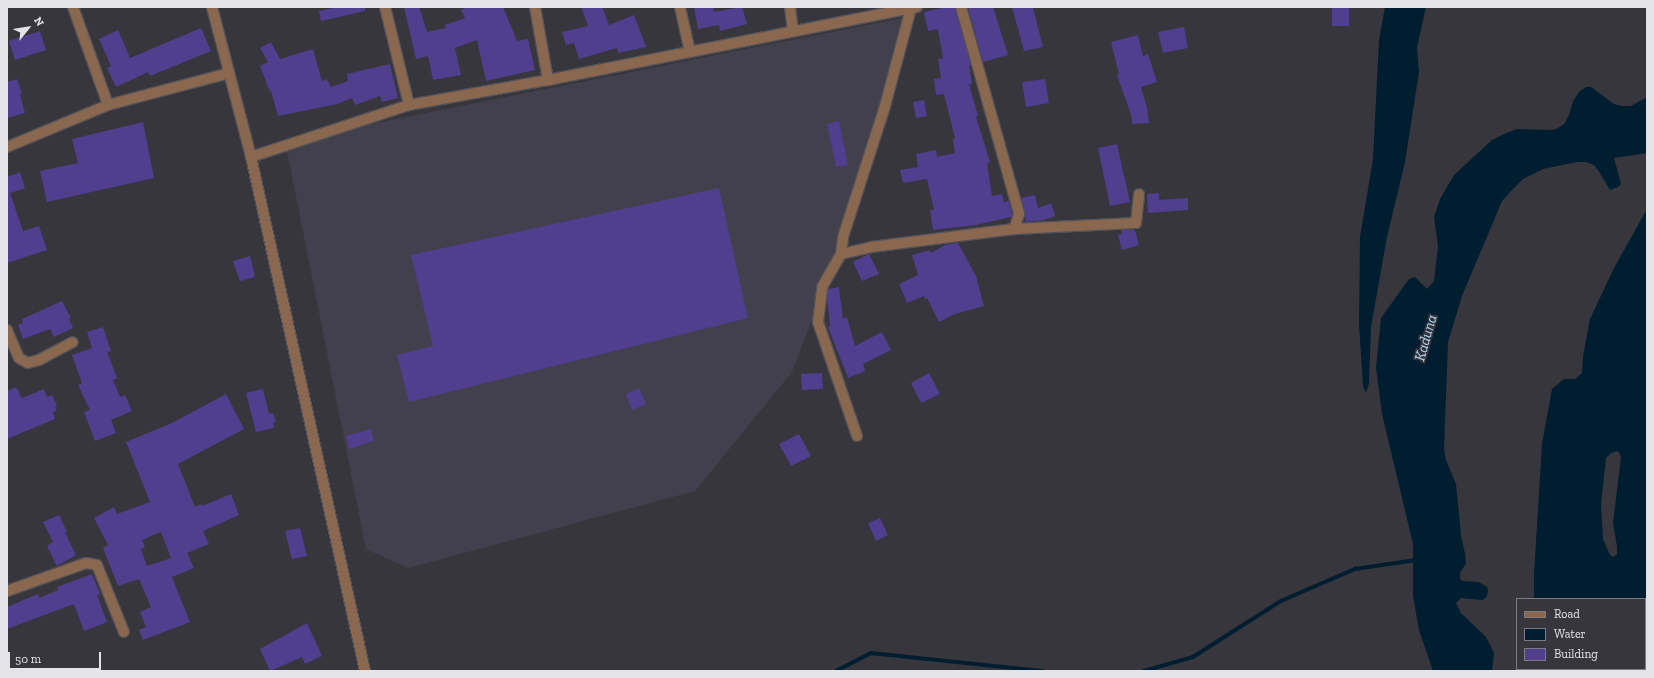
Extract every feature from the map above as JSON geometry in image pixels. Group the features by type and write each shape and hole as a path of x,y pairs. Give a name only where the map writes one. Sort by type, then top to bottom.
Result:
{"street":[{"path":"72,7 108,105"},
{"path":"212,7 251,157 364,671"},
{"path":"385,7 409,105"},
{"path":"535,7 548,80"},
{"path":"680,7 690,52"},
{"path":"790,7 793,31"},
{"path":"961,7 1019,214 1014,229"},
{"path":"251,157 409,105 548,80 914,8 885,106 843,237 841,254 822,287 818,322 857,436"},
{"path":"7,147 108,105 229,73"},
{"path":"841,254 870,247 1014,229 1136,223 1139,194"},
{"path":"7,330 19,358 28,363 39,360 73,342"},
{"path":"7,591 86,563 97,565 124,632"}],"shaded area":[{"path":"912,16 877,151 792,372 695,491 408,568 366,549 285,141"}],"water":[{"path":"1385,7 1426,7 1417,47 1419,72 1405,162 1387,237 1371,327 1369,383 1366,393 1363,386 1359,324 1360,237 1373,159 1379,40"},
{"name":"Kaduna","path":"1586,87 1591,87 1614,104 1621,106 1631,106 1647,97 1647,153 1614,158 1621,184 1610,190 1594,165 1586,162 1577,162 1543,169 1523,179 1502,201 1462,296 1448,342 1444,450 1446,460 1456,484 1461,535 1465,554 1466,563 1460,573 1460,578 1462,581 1479,582 1487,587 1488,590 1487,596 1483,600 1461,598 1456,603 1461,613 1486,637 1494,653 1492,671 1433,671 1419,630 1413,596 1413,544 1382,414 1376,368 1381,318 1409,279 1415,277 1427,289 1434,281 1438,246 1434,217 1440,199 1454,175 1492,140 1504,134 1517,129 1553,130 1564,124 1569,115 1573,101 1579,92"},
{"path":"1647,209 1647,671 1625,671 1646,670 1646,598 1534,598 1534,574 1542,444 1552,389 1564,379 1575,379 1582,373 1583,356 1590,319 1614,268","holes":["1618,451 1621,457 1613,523 1617,547 1617,554 1613,557 1610,555 1603,539 1601,504 1606,458 1611,453"]},
{"path":"1539,670 1595,670 1595,671"}],"building":[{"path":"338,7 365,7 365,11 321,21 319,11"},
{"path":"404,7 419,7 427,32 446,28 445,25 465,18 461,10 468,7 503,7 517,41 528,39 535,70 486,81 477,40 455,48 461,75 433,80 428,56 416,59"},
{"path":"581,7 602,7 609,25 634,15 646,47 618,53 617,48 579,59 574,43 566,45 562,32 588,26"},
{"path":"694,7 713,7 714,12 742,7 747,24 720,31 719,25 698,29"},
{"path":"947,7 955,7 971,65 969,66 972,84 969,84 978,116 976,117 990,162 987,163 992,196 1002,194 1004,202 1009,201 1012,214 1011,217 976,225 933,230 930,210 934,210 927,179 903,183 900,170 918,167 916,154 936,150 937,157 955,153 953,139 955,138 944,94 936,95 934,79 941,78 938,59 943,58 938,29 928,31 924,12"},
{"path":"968,7 993,7 1008,55 983,62"},
{"path":"1012,7 1033,7 1043,47 1024,51"},
{"path":"1332,7 1349,7 1349,26 1332,26"},
{"path":"1184,27 1188,48 1163,53 1158,32"},
{"path":"201,28 211,51 150,76 148,72 116,87 107,68 111,66 99,39 118,30 130,58"},
{"path":"40,31 46,50 15,60 9,41"},
{"path":"1138,35 1143,56 1148,54 1157,82 1141,87 1147,108 1149,123 1132,124 1131,115 1117,75 1119,74 1111,42"},
{"path":"271,42 280,59 313,49 322,81 327,79 331,87 348,81 347,74 390,64 398,98 382,102 380,96 355,105 352,98 337,104 278,116 271,91 270,92 260,66 268,62 260,48"},
{"path":"17,79 22,94 20,94 25,113 7,118 7,82"},
{"path":"1045,79 1049,103 1026,107 1022,82"},
{"path":"924,100 927,116 916,118 913,102"},
{"path":"839,121 848,165 836,167 827,124"},
{"path":"143,122 154,178 47,202 40,171 78,163 72,139"},
{"path":"1117,144 1130,202 1110,206 1098,148"},
{"path":"20,172 25,188 10,193 23,231 39,226 47,250 7,263 7,177"},
{"path":"719,188 748,318 409,402 397,355 433,346 411,255"},
{"path":"1159,193 1159,200 1188,198 1188,210 1148,213 1147,194"},
{"path":"1035,195 1038,208 1051,203 1055,216 1044,220 1026,222 1021,198"},
{"path":"1121,230 1135,230 1139,245 1122,250 1118,235 1122,234"},
{"path":"958,243 976,276 984,306 955,314 939,322 927,298 925,299 924,296 907,303 899,284 918,275 912,255 930,250 931,253 945,245"},
{"path":"869,254 879,274 862,281 853,262"},
{"path":"250,256 255,277 240,281 233,261"},
{"path":"839,287 843,319 847,317 855,346 882,332 891,350 863,364 865,371 848,378 828,327 830,326 827,298 828,289"},
{"path":"62,301 71,318 69,319 73,328 54,337 50,329 23,339 18,325 23,323 22,319"},
{"path":"103,327 111,351 107,352 117,378 113,380 120,397 125,395 132,411 111,420 116,433 95,441 84,412 90,410 78,385 82,383 72,355 92,348 87,332"},
{"path":"822,373 823,389 802,390 801,374"},
{"path":"929,373 940,394 921,403 911,383"},
{"path":"16,387 22,398 44,389 47,397 52,395 57,406 55,407 57,411 53,412 55,419 7,439 7,391"},
{"path":"639,388 646,404 632,410 626,394"},
{"path":"263,389 269,414 273,413 276,422 273,423 274,428 256,432 246,393"},
{"path":"226,394 244,429 178,464 195,507 201,504 202,506 231,494 239,515 203,531 209,544 187,553 194,568 172,577 190,622 143,640 139,630 146,627 140,612 151,607 139,579 118,586 103,548 108,545 94,518 114,507 117,514 150,502 126,442 172,423","holes":["161,532 171,558 147,566 141,549 145,547 142,540"]},
{"path":"371,429 374,441 349,449 346,436"},
{"path":"799,434 811,456 791,466 779,444"},
{"path":"59,515 67,532 65,533 76,555 57,566 47,546 53,542 43,522"},
{"path":"880,518 888,535 876,541 868,523"},
{"path":"300,528 307,556 292,559 285,531"},
{"path":"92,574 100,594 97,595 107,622 84,631 74,604 7,629 7,607 38,594 39,598 58,590 57,587"},
{"path":"307,623 322,656 305,664 302,657 270,671 260,649"}],"waterway":[{"path":"1144,671 1193,657 1281,601 1355,569 1417,560"},
{"path":"836,671 871,653 1042,671"}]}
